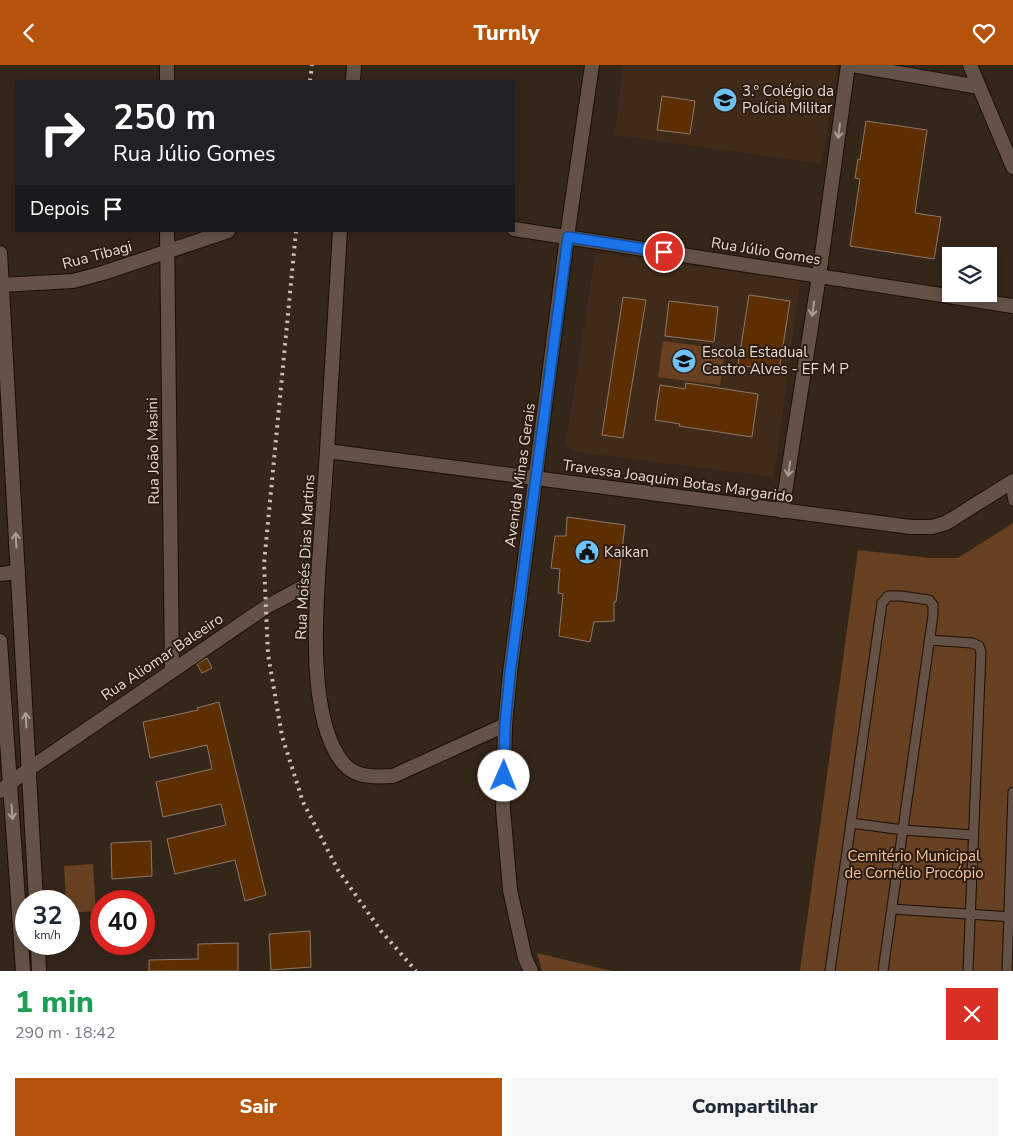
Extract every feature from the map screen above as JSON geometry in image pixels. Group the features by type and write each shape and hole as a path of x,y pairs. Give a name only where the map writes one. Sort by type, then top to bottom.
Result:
{"street":[{"path":"167,65 167,80"},
{"path":"353,80 354,65"},
{"name":"Avenida Minas Gerais","path":"531,971 525,958 510,890 503,809 505,725 510,673 592,65"},
{"path":"782,511 819,276 848,65"},
{"path":"852,65 979,87"},
{"path":"970,65 1013,167"},
{"name":"Rua Júlio Gomes","path":"515,229 1013,305"},
{"name":"Rua João Masini","path":"167,232 172,669"},
{"name":"Rua Tibagi","path":"1,285 72,281 225,232"},
{"name":"Rua Moisés Dias Martins","path":"340,232 316,609 318,687 323,717 333,747 344,765 358,774 375,777 393,776 505,725"},
{"path":"0,253 35,890"},
{"name":"Travessa Joaquim Botas Margarido","path":"327,451 782,511 895,525 932,527 959,517 1011,482"},
{"path":"0,574 18,572"},
{"name":"Rua Aliomar Baleeiro","path":"5,787 172,669 266,607 318,579"},
{"path":"0,641 5,787 20,890"},
{"path":"23,966 39,965"}],"lane":[{"path":"1011,482 1013,501"},
{"path":"830,971 882,603 888,596 901,596 929,600 933,605 883,971"},
{"path":"929,640 972,643 978,646 981,652 968,971"},
{"path":"1007,971 1011,917 1013,791"},
{"path":"851,823 903,830 973,835"},
{"path":"892,909 1011,917"}],"shaded area":[{"name":"3.º Colégio da Polícia Militar","path":"623,65 837,65 822,164 615,135"},
{"name":"Escola Estadual Castro Alves - EF M P","path":"600,253 800,281 774,477 577,452 567,446 566,442 595,256"}],"green space":[{"path":"663,341 725,349 720,385 658,377"},
{"name":"Cemitério Municipal de Cornélio Procópio","path":"1013,523 1013,971 800,971 858,550 930,558 958,558"},
{"path":"93,864 95,890 90,890 90,911 80,912 80,890 65,890 64,866"},
{"path":"537,953 612,971 542,971"}],"building":[{"path":"662,96 695,101 690,134 657,130"},
{"path":"866,121 927,130 915,213 941,217 934,259 850,246 860,179 855,178"},
{"path":"749,295 790,301 779,371 738,365"},
{"path":"623,297 646,300 623,438 602,435"},
{"path":"669,301 718,307 714,342 665,336"},
{"path":"686,383 758,394 752,437 679,426 680,424 655,420 660,385 685,389"},
{"name":"Kaikan","path":"567,517 625,525 616,602 614,602 614,621 594,622 590,642 559,636 563,594 558,593 560,569 551,568 555,536 566,536"},
{"path":"207,658 212,668 202,673 197,664"},
{"path":"219,702 266,895 245,901 235,860 175,874 167,839 226,825 221,804 163,817 156,782 212,769 207,745 150,758 143,722 198,710 197,708"},
{"path":"151,841 152,876 112,879 111,843"},
{"path":"310,931 311,967 271,970 269,934"},
{"path":"238,943 238,971 149,971 149,960 198,959 198,944"}],"railway":[{"path":"310,80 312,65"},
{"path":"296,232 264,564 268,654 282,736 303,802 338,870 381,931 416,971"}],"place":[{"name":"3.º Colégio da Polícia Militar","path":"725,100"},
{"name":"Escola Estadual Castro Alves - EF M P","path":"684,361"},
{"name":"Kaikan","path":"587,552"}],"route":[{"path":"504,776 505,725 510,673 568,237 664,252"}]}
